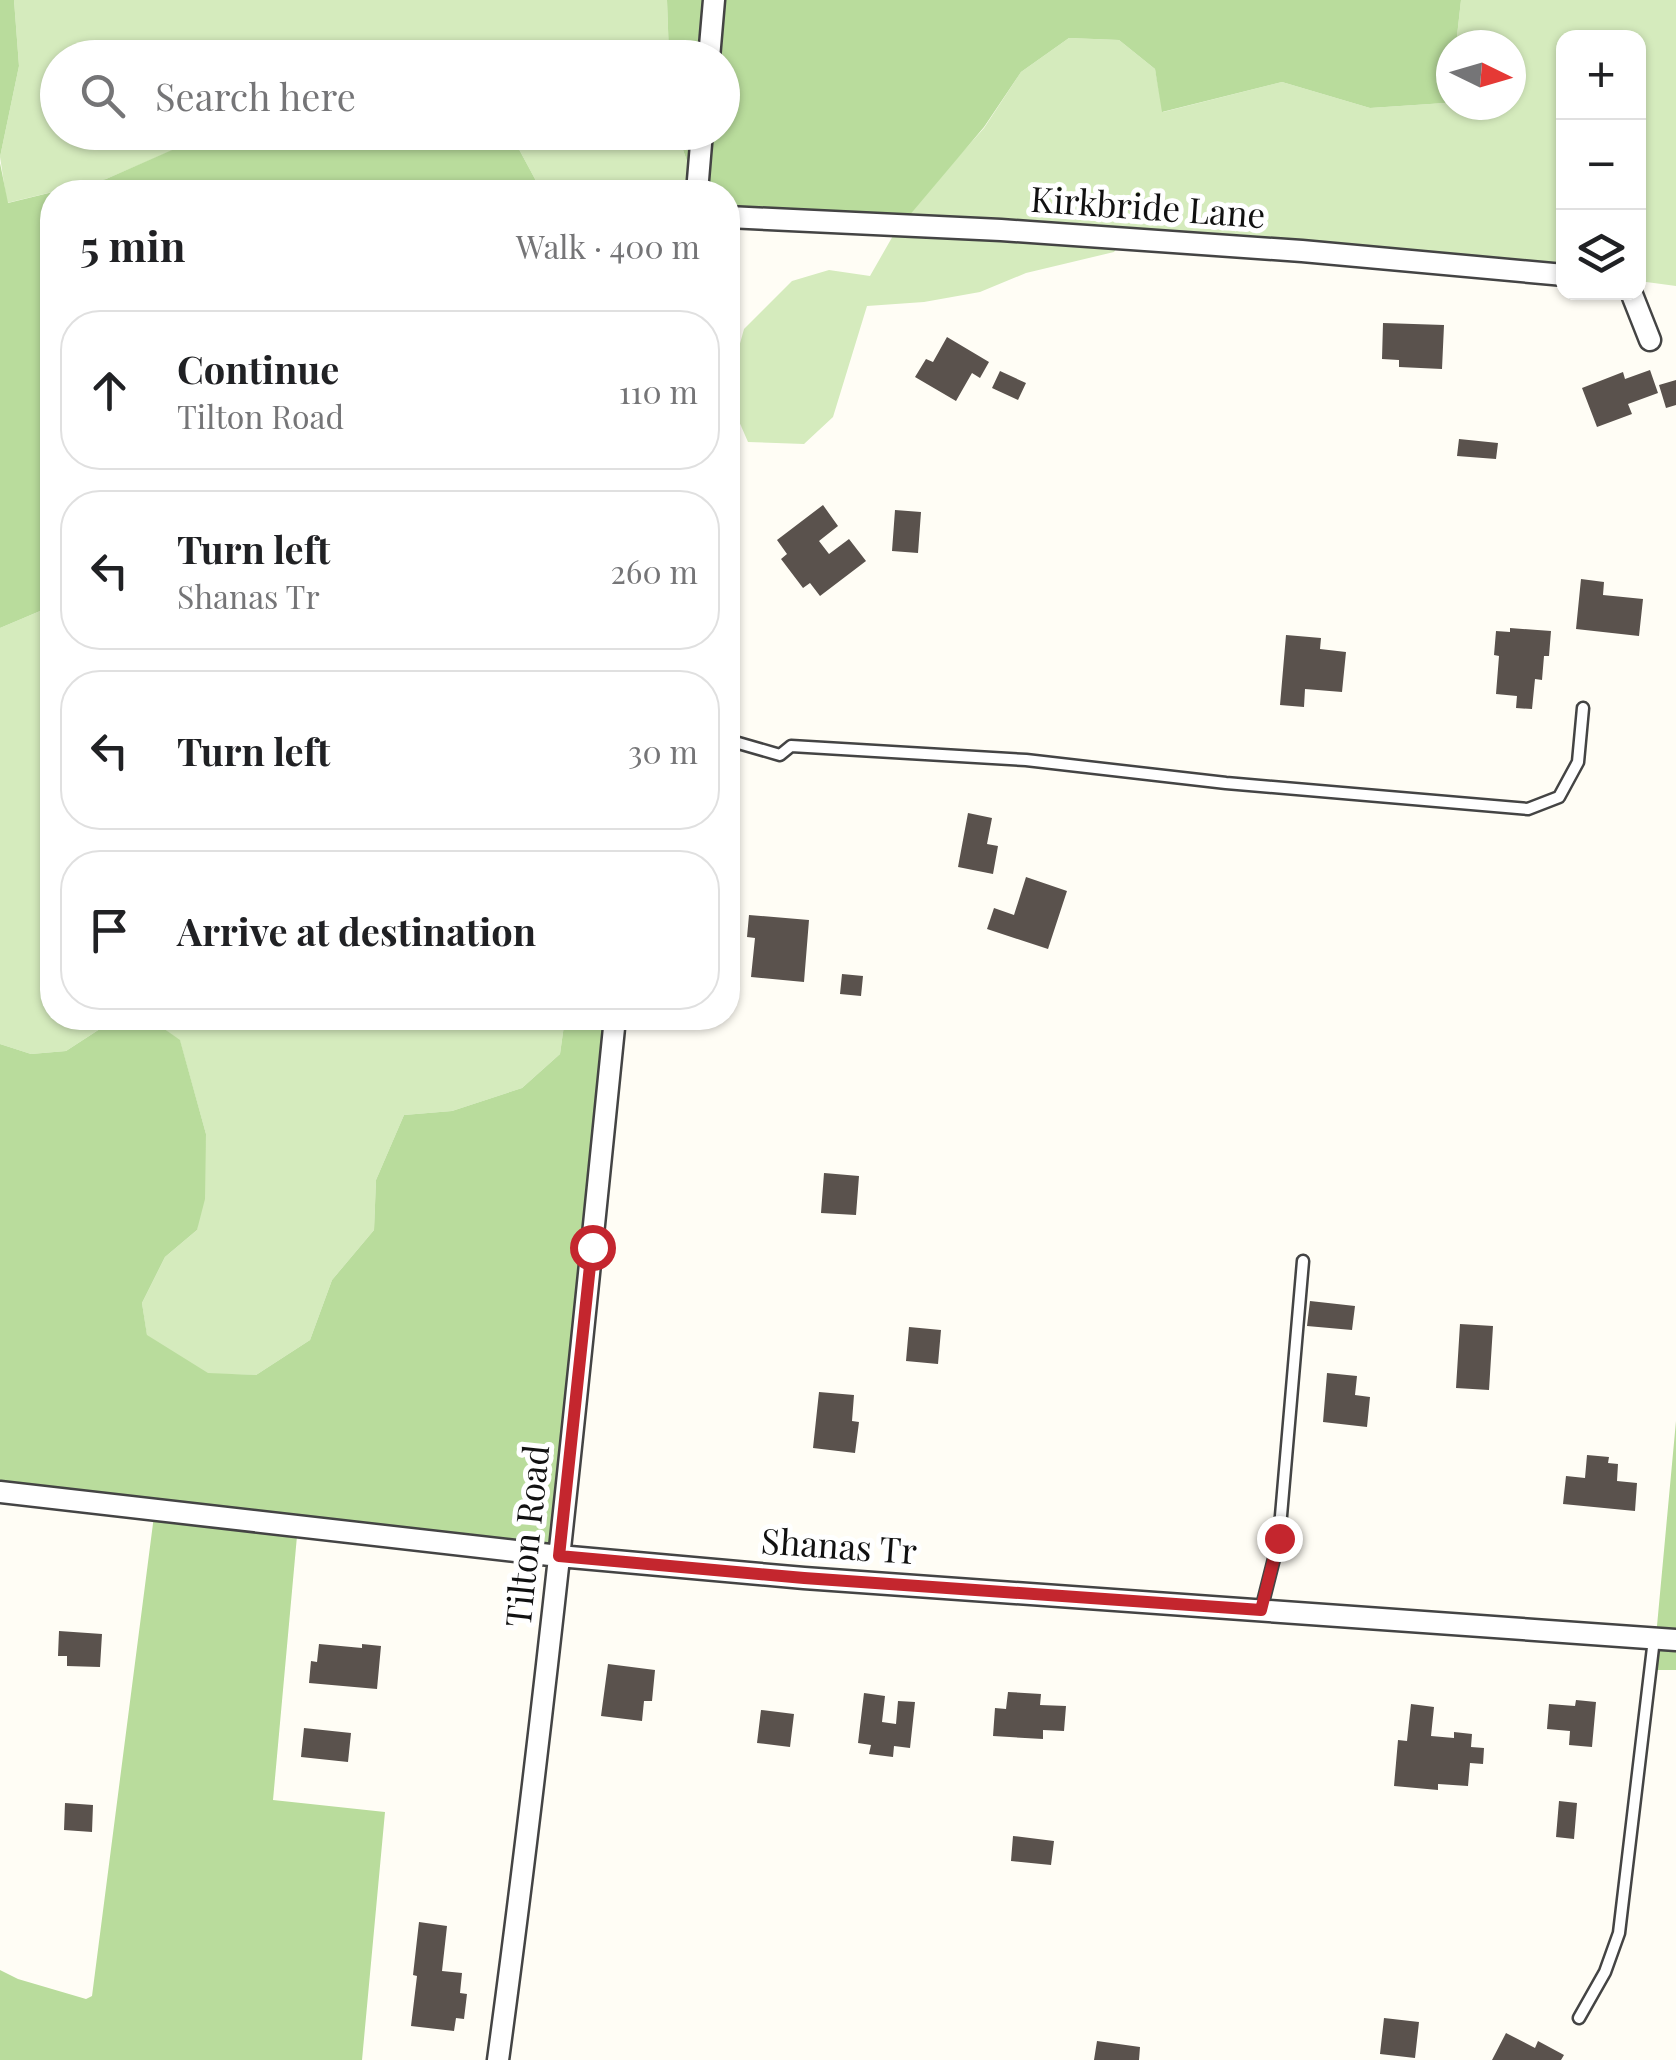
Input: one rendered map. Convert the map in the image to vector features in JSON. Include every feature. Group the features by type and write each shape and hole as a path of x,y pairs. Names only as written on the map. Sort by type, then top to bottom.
{"street":[{"path":"710,40 714,0"},
{"path":"698,180 700,150"},
{"name":"Kirkbride Lane","path":"740,218 1284,250 1556,274"},
{"path":"1635,300 1650,340"},
{"name":"Tilton Road","path":"498,2060 559,1556 614,1030"},
{"name":"Shanas Tr","path":"0,1492 559,1556 804,1578 1676,1640"}],"lane":[{"path":"740,743 780,755 791,746 1026,760 1226,783 1528,809 1559,797 1578,762 1582,708"},
{"path":"1261,1610 1279,1538 1303,1261"},
{"path":"1580,2018 1605,1972 1620,1933 1654,1638"}],"green space":[{"path":"0,0 14,0 19,66 0,157"},
{"path":"14,0 667,0 668,40 40,40 40,150 173,150 102,180 40,180 40,195 7,203 0,157 19,66"},
{"path":"667,0 1461,0 1458,30 1436,30 1436,104 1370,108 1282,82 1162,112 1155,69 1119,40 1069,38 1021,72 984,127 903,223 740,211 740,180 694,180 683,150 740,150 740,40 668,40"},
{"path":"1461,0 1676,0 1676,286 1646,282 1646,30 1556,30 1556,272 1123,239 1114,252 1026,273 980,292 924,302 867,306 833,417 804,444 748,442 740,424 740,344 744,329 792,281 829,270 870,276 894,234 984,128 1021,72 1069,38 1119,40 1155,69 1163,112 1282,82 1370,108 1436,104 1436,120 1526,120 1526,30 1458,30"},
{"path":"172,150 519,150 536,180 102,180"},
{"path":"519,150 683,150 694,180 536,180"},
{"path":"0,163 8,203 40,195 40,611 0,628"},
{"path":"40,611 40,1030 98,1030 66,1051 31,1054 0,1044 0,628"},
{"path":"98,1030 166,1030 180,1040 206,1134 205,1199 197,1230 165,1257 142,1303 147,1335 208,1373 256,1375 310,1340 332,1280 374,1230 376,1180 404,1115 452,1111 522,1088 560,1054 563,1030 619,1030 595,1230 571,1555 298,1525 273,1800 385,1812 362,2060 0,2060 0,1970 86,1999 92,1996 155,1508 0,1491 0,1044 31,1054 66,1051"},
{"path":"166,1030 563,1030 560,1054 522,1088 452,1111 404,1115 376,1180 374,1230 332,1280 310,1340 256,1375 208,1374 147,1336 142,1303 165,1257 197,1230 206,1134 180,1041"},
{"path":"1676,1421 1676,1670 1653,1670 1653,1669"}],"building":[{"path":"1383,323 1444,325 1442,369 1399,367 1399,360 1382,359"},
{"path":"947,337 989,362 980,378 972,373 956,401 915,377 926,359 933,362"},
{"path":"1650,370 1658,393 1628,404 1632,414 1597,427 1582,388 1623,372 1625,379"},
{"path":"1000,371 1026,383 1018,400 992,388"},
{"path":"1676,380 1676,405 1666,408 1659,385"},
{"path":"1459,439 1498,443 1496,459 1457,456"},
{"path":"823,505 838,526 819,541 829,554 849,539 866,561 820,596 810,583 803,588 781,559 787,554 777,540"},
{"path":"895,510 921,512 918,553 892,551"},
{"path":"1581,579 1604,582 1603,595 1643,599 1639,636 1576,629"},
{"path":"1510,628 1551,631 1542,680 1535,679 1532,709 1516,708 1517,696 1496,694 1496,631 1510,632"},
{"path":"1286,635 1321,638 1320,649 1346,652 1342,692 1305,689 1304,707 1280,705"},
{"path":"968,813 992,818 987,844 998,846 993,874 958,867"},
{"path":"1026,877 1067,891 1048,949 987,929 994,908 1014,915"},
{"path":"749,915 809,920 804,982 751,977 755,938 747,937"},
{"path":"842,974 863,976 861,996 840,994"},
{"path":"824,1173 859,1176 856,1215 821,1213"},
{"path":"1310,1301 1355,1306 1352,1330 1307,1326"},
{"path":"1460,1324 1493,1326 1489,1390 1456,1388"},
{"path":"909,1327 941,1330 938,1364 906,1361"},
{"path":"1327,1373 1357,1376 1355,1395 1370,1397 1367,1427 1323,1422"},
{"path":"819,1392 854,1395 852,1421 859,1422 855,1453 813,1448"},
{"path":"1587,1455 1609,1457 1608,1463 1618,1464 1617,1481 1637,1483 1635,1511 1563,1504 1566,1476 1585,1478"},
{"path":"59,1631 102,1634 100,1667 67,1666 67,1656 58,1656"},
{"path":"319,1644 381,1646 377,1689 309,1683 311,1661 317,1662"},
{"path":"608,1664 655,1670 652,1701 644,1701 642,1721 601,1716"},
{"path":"1008,1692 1041,1694 1040,1705 1066,1706 1064,1731 1043,1730 1043,1739 993,1736 995,1708 1006,1709"},
{"path":"864,1693 885,1696 882,1722 896,1724 898,1701 915,1702 910,1748 894,1746 893,1757 869,1754 871,1745 858,1743"},
{"path":"1576,1700 1596,1702 1592,1747 1569,1745 1570,1731 1547,1729 1549,1704 1575,1706"},
{"path":"1411,1704 1434,1707 1431,1736 1454,1738 1454,1732 1472,1734 1471,1747 1484,1748 1483,1764 1470,1763 1468,1786 1438,1784 1438,1790 1394,1786 1398,1740 1407,1741"},
{"path":"761,1710 794,1714 790,1747 757,1743"},
{"path":"304,1728 351,1733 348,1762 301,1757"},
{"path":"1559,1801 1577,1803 1574,1839 1556,1837"},
{"path":"65,1803 93,1805 92,1832 64,1830"},
{"path":"1013,1836 1054,1841 1051,1865 1011,1861"},
{"path":"419,1922 447,1926 442,1971 462,1973 460,1993 467,1994 464,2019 456,2018 454,2031 411,2026"},
{"path":"1384,2018 1419,2022 1415,2058 1380,2054"},
{"path":"1506,2033 1535,2048 1538,2041 1564,2055 1561,2060 1492,2060"},
{"path":"1097,2041 1140,2047 1139,2060 1094,2060"}],"route":[{"path":"592,1247 559,1556 804,1578 1261,1610 1279,1538"}]}
